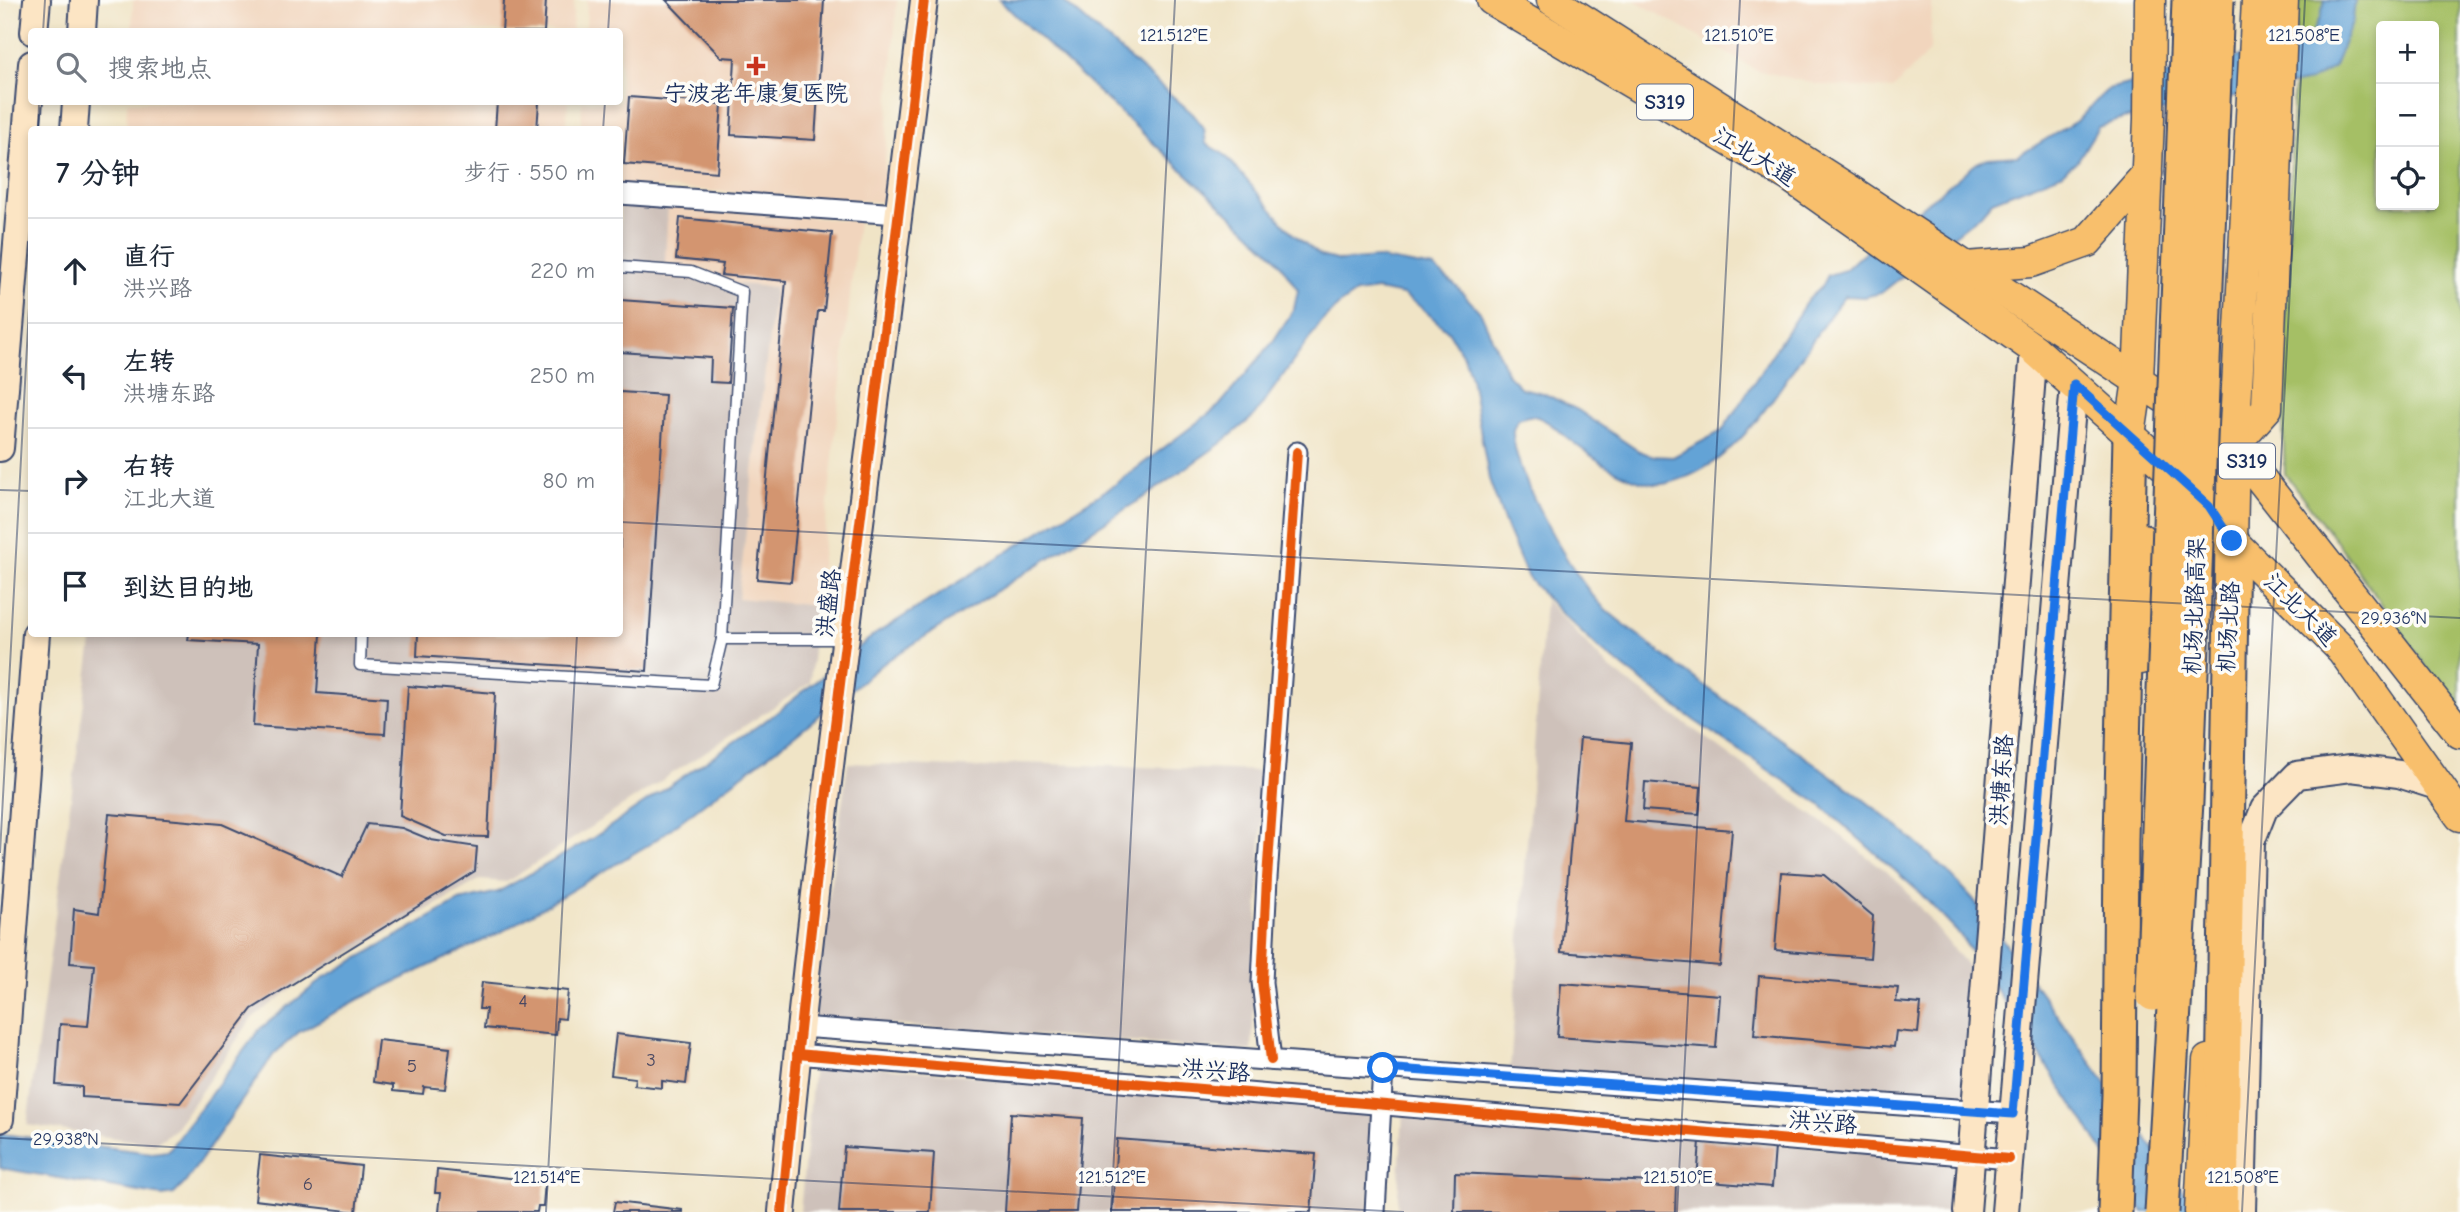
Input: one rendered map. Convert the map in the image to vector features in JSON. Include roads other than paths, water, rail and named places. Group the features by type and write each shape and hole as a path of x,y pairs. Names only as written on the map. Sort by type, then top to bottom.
{"highway":[{"name":"机场北路高架","path":"2144,1212 2189,0"},
{"name":"机场北路高架","path":"2162,1212 2186,802 2217,0"},
{"path":"2117,1212 2121,840 2130,435"},
{"path":"2221,1212 2232,541"}],"main road":[{"path":"34,28 37,0"},
{"path":"82,28 84,0"},
{"name":"江北大道","path":"1492,0 1789,176 1845,201"},
{"name":"江北大道","path":"1552,0 1845,201"},
{"path":"2234,445 2267,408 2264,142 2257,0"},
{"path":"2264,142 2283,0"},
{"name":"洪盛路","path":"782,1212 797,1054 843,650 923,3"},
{"path":"2117,1212 2122,1174 2129,1030 2134,800 2144,584 2130,435 2138,380 2149,119 2150,13"},
{"path":"29,126 30,105"},
{"path":"74,126 76,105"},
{"path":"0,448 28,152"},
{"path":"1845,201 1962,275 2031,262 2087,242 2147,174"},
{"name":"江北大道","path":"1962,275 2138,380 2234,445 2460,733"},
{"name":"江北大道","path":"1962,275 2034,349 2209,506 2232,541 2342,650 2460,816"},
{"name":"洪塘东路","path":"1967,1212 2034,349"},
{"name":"洪塘东路","path":"2005,1212 2074,384"},
{"name":"机场北路","path":"2200,1212 2232,541 2234,445"},
{"path":"0,1119 36,637"},
{"path":"2242,1212 2251,842 2264,809 2297,775 2351,768 2399,774 2440,787"}],"street":[{"path":"623,194 898,214"},
{"path":"1271,1060 1263,969 1297,452"},
{"name":"洪兴路","path":"800,1027 2013,1114"},
{"name":"洪兴路","path":"797,1054 2009,1159"},
{"path":"1375,1212 1383,1068"}],"lane":[{"path":"361,637 360,665 711,685 722,639 742,292 691,272 623,267"},
{"path":"722,639 843,650"}],"water":[{"path":"999,0 1062,0 1193,114 1204,128 1206,144 1225,155 1293,234 1321,256 1340,261 1377,258 1434,268 1456,286 1481,313 1508,375 1521,388 1543,393 1578,410 1637,450 1652,456 1673,457 1722,431 1809,298 1823,285 1828,275 1845,270 1977,163 1988,158 2018,156 2078,120 2108,89 2309,39 2320,18 2325,0 2355,0 2353,20 2333,68 2310,81 2123,119 2098,127 2078,160 2061,174 1992,201 1980,215 1881,293 1864,297 1845,296 1756,421 1714,462 1689,476 1658,484 1637,480 1596,459 1538,417 1518,419 1513,430 1516,452 1534,500 1562,551 1603,607 1697,680 1861,798 1938,863 1973,899 2199,1212 2144,1212 1960,935 1918,891 1821,805 1695,721 1599,649 1528,578 1489,479 1471,378 1464,357 1448,331 1417,304 1403,295 1377,290 1356,293 1322,321 1254,416 1220,444 1149,494 885,662 795,735 653,842 501,932 359,999 299,1032 274,1054 185,1183 174,1194 162,1196 0,1168 0,1134 152,1153 168,1151 260,1029 325,977 459,901 498,892 593,838 775,714 874,635 1116,484 1219,406 1272,343 1294,309 1298,290 1274,255"}],"place":[{"name":"宁波老年康复医院","path":"756,66"}]}
